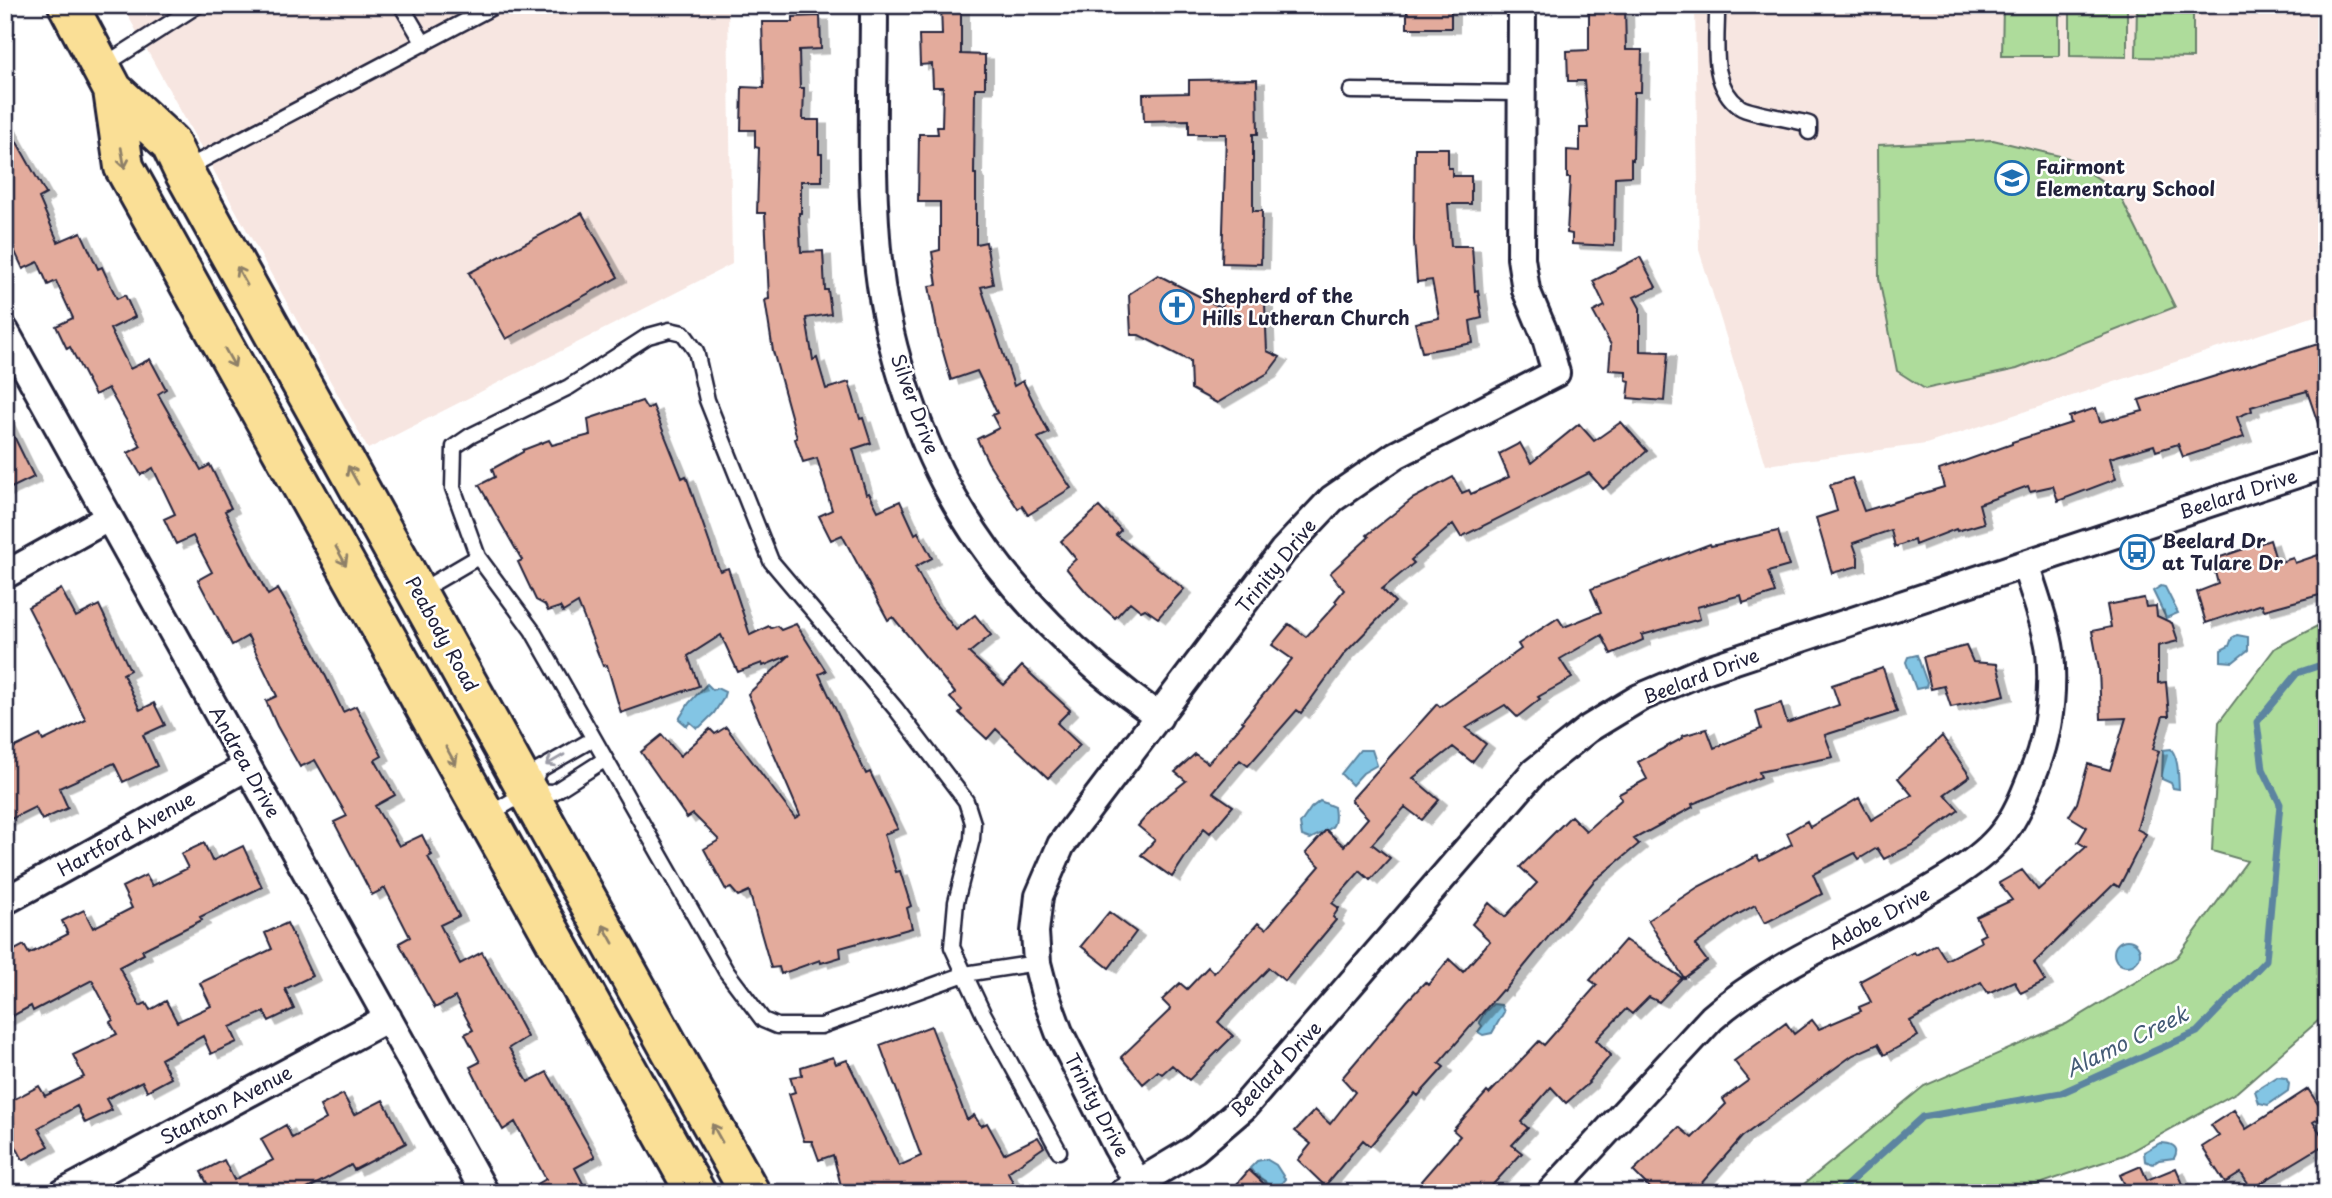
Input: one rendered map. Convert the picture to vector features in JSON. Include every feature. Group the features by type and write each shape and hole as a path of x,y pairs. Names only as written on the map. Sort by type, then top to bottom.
{"main road":[{"name":"Peabody Road","path":"68,5 107,79 170,143 750,1193"},
{"name":"Peabody Road","path":"107,79 124,167 696,1193"}],"street":[{"name":"Silver Drive","path":"874,5 874,191 879,270 888,324 902,378 927,444 961,513 1002,569 1049,625 1159,717"},
{"name":"Trinity Drive","path":"1135,1190 1117,1147 1059,1032 1045,994 1037,963 1035,932 1039,896 1062,845 1283,551 1332,499 1396,455 1556,373 1545,335 1526,290 1521,258 1522,5"},
{"name":"Andrea Drive","path":"5,331 485,1193"},
{"name":"Beelard Drive","path":"1135,1190 1195,1149 1244,1107 1534,772 1588,729 1639,698 1705,670 2327,464"},
{"path":"5,575 108,518"},
{"name":"Adobe Drive","path":"1550,1193 1712,1018 1735,998 1763,979 1938,886 2002,834 2020,806 2043,750 2052,696 2050,649 2025,564"},
{"name":"Hartford Avenue","path":"5,901 247,767"},
{"name":"Stanton Avenue","path":"63,1193 388,1017"}],"lane":[{"path":"107,79 198,5"},
{"path":"401,5 424,44"},
{"path":"183,170 496,5"},
{"path":"1717,5 1716,51 1721,83 1741,108 1809,124 1809,132"},
{"path":"1350,91 1522,93"},
{"path":"1037,963 965,974 821,1027 777,1027 763,1020 726,971 531,630 478,557 453,488 454,447 470,436 569,387 648,337 670,330 683,333 696,351 707,400 771,561 896,709 966,801 973,823 972,839 956,902 952,947 965,974 983,1013 1059,1151"},
{"path":"418,592 478,557"},
{"path":"529,792 539,770 593,739"},
{"path":"485,817 529,792 554,792 604,760"}],"shaded area":[{"path":"122,5 728,5 732,264 368,449"},
{"name":"Fairmont Elementary School","path":"1695,5 2327,5 2327,312 1926,444 1766,465 1699,250"}],"green space":[{"path":"2003,5 2059,5 2059,56 2002,56"},
{"path":"2070,5 2127,5 2127,57 2070,56"},
{"path":"2137,5 2193,5 2193,58 2136,57"},
{"path":"1993,140 2068,158 2118,192 2175,307 2017,369 1925,389 1897,371 1879,278 1878,145"},
{"path":"2327,621 2327,1013 2237,1092 2124,1155 2013,1193 1793,1193 1924,1086 2066,1024 2177,957 2247,861 2212,851 2219,722 2275,648"}],"water":[{"path":"2161,586 2165,587 2178,613 2166,618 2153,591"},
{"path":"2237,635 2248,637 2248,650 2233,662 2221,661 2221,650 2229,646 2232,638"},
{"path":"1917,655 1927,683 1926,687 1916,689 1906,662 1908,657"},
{"path":"707,684 713,690 717,688 725,692 723,699 700,727 697,728 690,722 687,726 679,719 689,703"},
{"path":"2171,749 2177,763 2179,789 2173,788 2171,783 2162,779 2163,750"},
{"path":"1360,750 1372,750 1377,765 1363,773 1352,785 1341,774"},
{"path":"1320,801 1334,807 1333,825 1310,839 1302,836 1300,824 1311,808"},
{"path":"2127,940 2137,943 2140,953 2137,963 2127,966 2117,963 2114,953 2117,943"},
{"path":"1493,1004 1501,1005 1504,1012 1492,1033 1483,1035 1478,1032 1482,1026 1479,1022"},
{"path":"2277,1077 2286,1078 2288,1091 2268,1105 2259,1103 2255,1091"},
{"path":"2160,1143 2175,1148 2174,1158 2159,1160 2153,1164 2145,1161 2144,1152"},
{"path":"1266,1159 1276,1165 1285,1179 1276,1190 1266,1185 1250,1168 1257,1161"}],"building":[{"path":"941,5 961,5 961,54 985,55 985,88 975,88 976,244 986,242 993,284 981,287 1014,386 1023,381 1049,433 1038,438 1071,488 1028,515 1022,506 1018,509 988,462 977,439 999,428 992,415 997,413 977,371 951,380 938,334 929,286 937,285 932,252 940,250 940,202 918,202 919,134 938,134 937,127 942,127 943,87 933,87 932,64 920,65 919,35 942,35"},
{"path":"1407,5 1451,5 1451,28 1407,28"},
{"path":"1589,5 1625,5 1626,50 1642,50 1641,92 1634,92 1631,176 1615,177 1614,246 1572,244 1572,234 1567,233 1570,178 1567,178 1567,150 1580,151 1580,128 1588,128 1584,81 1568,81 1567,51 1589,50"},
{"path":"820,16 821,49 799,50 800,88 804,88 803,120 819,120 819,154 822,154 822,181 801,181 801,252 823,251 825,290 828,290 831,314 806,318 813,360 817,358 826,389 849,382 860,419 863,418 871,443 853,449 866,494 869,493 878,511 900,501 915,534 918,532 932,558 915,567 933,601 956,630 975,615 991,635 969,653 1004,685 1022,666 1070,710 1057,723 1080,745 1048,778 996,729 987,739 959,713 962,710 950,698 955,693 893,617 888,620 842,535 831,540 819,516 832,510 817,458 803,462 795,439 797,438 773,351 765,300 769,299 765,213 757,213 759,148 755,147 755,130 741,130 742,87 764,88 762,22 793,22 793,17"},
{"path":"1257,79 1258,134 1253,134 1253,211 1262,211 1261,264 1222,263 1226,134 1189,134 1189,120 1144,121 1143,94 1189,93 1189,80"},
{"path":"5,121 46,194 39,198 58,242 81,232 98,269 102,267 117,299 125,295 135,317 110,329 130,369 150,359 166,389 158,394 201,470 210,465 231,508 225,511 268,595 278,589 311,646 343,712 356,706 382,756 375,760 395,795 375,806 399,846 422,835 432,855 428,857 459,916 440,925 460,964 482,952 527,1037 509,1048 528,1082 547,1072 595,1157 575,1168 588,1193 522,1193 546,1179 515,1122 503,1130 470,1067 480,1062 465,1034 473,1030 455,997 435,1008 399,943 410,937 385,888 372,895 334,822 347,816 315,760 300,767 277,726 266,701 277,696 248,636 232,645 198,580 212,572 193,536 176,544 164,519 175,514 153,468 141,475 128,453 141,446 108,388 95,395 70,347 67,349 56,326 73,318 56,281 48,285 38,262 23,269 5,230"},
{"path":"1415,148 1448,148 1448,168 1452,168 1452,176 1471,176 1471,204 1448,204 1451,246 1472,246 1475,291 1478,290 1482,318 1470,321 1473,343 1422,352 1415,323 1439,318 1432,280 1417,282 1414,240"},
{"path":"582,213 618,277 506,339 469,273"},
{"path":"1640,257 1656,287 1634,297 1640,308 1640,351 1668,352 1664,401 1628,398 1630,381 1626,380 1626,371 1609,370 1611,345 1593,312 1605,306 1593,281"},
{"path":"1158,275 1222,308 1222,305 1241,292 1265,304 1267,351 1280,357 1268,373 1217,403 1191,389 1190,361 1139,335 1131,335 1129,294"},
{"path":"2318,344 2327,370 2327,438 2323,438 2307,391 2251,407 2252,411 2237,417 2244,437 2183,457 2178,444 2156,451 2154,445 2110,458 2116,479 2058,501 2053,486 2030,491 2028,486 1979,504 1984,523 1957,531 1956,529 1915,545 1914,540 1895,547 1891,530 1853,543 1858,566 1832,573 1816,518 1837,511 1830,485 1852,478 1864,511 1944,487 1939,470 2071,423 2069,417 2096,408 2100,422 2143,411 2139,400"},
{"path":"642,401 647,409 653,406 682,478 686,476 720,571 728,568 750,635 769,626 777,626 781,630 796,624 826,671 819,674 866,774 870,772 898,829 884,834 896,872 900,871 911,906 907,908 912,928 840,948 841,957 821,963 820,960 781,974 779,967 771,968 749,891 738,896 731,888 726,890 704,849 719,840 693,814 687,818 641,752 662,735 680,756 710,729 715,734 726,727 795,818 800,815 748,694 790,655 738,672 721,635 688,656 699,686 621,713 607,665 603,666 578,603 563,612 560,607 548,611 545,605 536,600 518,562 522,560 479,485 495,477 492,469 523,450 549,440 552,445 590,435 588,419"},
{"path":"5,418 34,477 5,491"},
{"path":"1621,422 1647,451 1603,489 1589,473 1461,537 1453,524 1411,560 1414,563 1382,589 1395,602 1345,653 1301,713 1297,710 1248,766 1240,760 1213,792 1233,806 1210,833 1204,828 1172,877 1141,855 1155,840 1138,826 1156,805 1186,781 1175,772 1195,754 1208,763 1244,722 1242,721 1292,659 1272,645 1289,624 1306,637 1337,603 1335,601 1344,590 1330,573 1369,537 1367,535 1412,499 1453,477 1462,493 1469,490 1471,494 1509,477 1499,454 1520,443 1531,463 1579,424 1594,441"},
{"path":"1099,507 1121,530 1116,535 1184,589 1158,618 1145,609 1141,611 1130,602 1115,618 1087,593 1066,568 1076,559 1061,541"},
{"path":"1778,531 1789,566 1768,572 1775,593 1743,603 1741,595 1697,607 1700,619 1642,635 1643,640 1611,654 1602,635 1560,659 1572,678 1538,697 1540,699 1517,717 1505,705 1466,728 1486,744 1472,762 1453,747 1413,778 1439,800 1422,820 1405,807 1372,844 1390,858 1370,880 1360,871 1332,903 1339,908 1333,917 1336,920 1285,981 1269,968 1218,1022 1233,1036 1189,1080 1172,1065 1162,1074 1158,1071 1143,1084 1121,1057 1169,1011 1170,1008 1162,1000 1180,983 1187,989 1208,967 1214,973 1258,923 1266,929 1320,866 1306,853 1326,830 1344,846 1368,818 1351,800 1437,704 1440,707 1521,649 1518,644 1558,618 1564,627 1601,612 1591,589 1710,544 1711,546"},
{"path":"2270,540 2277,563 2293,558 2295,563 2327,552 2327,593 2264,610 2262,604 2206,623 2197,592 2218,584 2212,560"},
{"path":"61,589 76,617 99,605 130,670 123,674 140,710 154,703 165,725 143,735 157,766 123,782 114,763 59,788 68,808 42,820 35,807 5,822 5,752 40,735 43,741 86,720 28,607"},
{"path":"2144,598 2146,607 2156,606 2157,616 2172,623 2178,641 2158,646 2158,683 2166,682 2169,716 2163,716 2153,749 2159,751 2137,829 2146,834 2119,887 2114,884 2034,963 2045,981 2021,993 2014,981 1988,993 1981,982 1910,1021 1918,1036 1884,1055 1878,1044 1853,1055 1820,1079 1742,1137 1693,1193 1655,1193 1633,1171 1679,1127 1692,1138 1726,1104 1723,1099 1749,1080 1734,1061 1786,1023 1794,1034 1812,1020 1819,1029 1861,1011 1859,1007 1871,1002 1860,981 1914,952 1916,955 1936,944 1946,960 1981,942 1979,937 1985,934 1976,917 2012,900 1999,883 2022,870 2038,890 2086,847 2078,842 2087,827 2069,816 2077,803 2088,764 2110,770 2126,718 2101,719 2099,669 2092,631 2111,627 2107,605"},
{"path":"1966,646 1973,662 1997,664 2005,695 1951,707 1944,686 1931,689 1923,657"},
{"path":"1883,668 1897,712 1825,735 1833,757 1759,772 1761,777 1692,804 1693,807 1634,839 1639,844 1594,881 1504,991 1502,990 1439,1063 1444,1067 1418,1096 1415,1093 1370,1146 1363,1140 1325,1186 1298,1160 1311,1144 1295,1131 1315,1110 1330,1124 1355,1092 1342,1078 1407,1001 1425,982 1428,985 1449,959 1463,972 1490,941 1472,924 1489,903 1505,917 1537,883 1520,867 1571,816 1586,831 1622,799 1619,794 1647,779 1638,762 1683,738 1682,736 1707,729 1714,748 1761,729 1756,711 1781,703 1787,723 1839,705 1832,685"},
{"path":"1942,736 1970,776 1945,794 1959,810 1912,845 1884,859 1877,848 1859,859 1855,853 1813,874 1822,894 1765,923 1755,905 1735,916 1695,945 1707,961 1684,978 1648,920 1698,887 1757,856 1760,861 1792,844 1787,833 1807,821 1810,827 1859,798 1871,820 1912,795 1898,778"},
{"path":"204,843 212,861 243,846 262,887 200,917 202,920 142,950 144,954 119,967 140,1006 146,1003 150,1010 166,1001 177,1022 211,1006 200,983 272,949 265,933 287,923 312,976 285,989 294,1009 269,1021 264,1012 230,1027 237,1042 211,1054 203,1036 161,1059 171,1078 147,1091 142,1081 106,1099 112,1110 85,1123 77,1106 38,1128 49,1146 23,1160 13,1141 5,1145 5,1104 39,1086 45,1096 84,1077 73,1055 117,1034 110,1022 113,1020 92,980 33,1011 31,1006 5,1020 5,955 24,945 29,954 68,934 62,921 84,910 93,928 132,908 122,887 146,875 152,886 188,868 181,854"},
{"path":"1109,912 1136,932 1109,968 1081,946"},
{"path":"1625,940 1682,978 1659,1002 1649,997 1632,1014 1626,1009 1596,1040 1611,1055 1589,1083 1566,1103 1551,1087 1521,1122 1528,1128 1512,1145 1522,1153 1485,1193 1434,1193 1421,1181 1460,1136 1453,1130 1539,1041 1544,1045 1597,985 1590,980"},
{"path":"931,1026 967,1120 974,1115 981,1126 987,1123 1004,1154 1038,1137 1044,1147 1008,1172 1014,1184 998,1193 843,1193 833,1155 819,1160 812,1141 804,1141 789,1094 795,1092 790,1077 802,1075 801,1067 833,1057 836,1064 847,1060 899,1166 921,1156 880,1045"},
{"path":"2308,1089 2325,1115 2313,1122 2327,1143 2251,1189 2241,1173 2225,1183 2202,1147 2219,1136 2211,1125 2234,1110 2246,1129"},
{"path":"343,1094 354,1115 383,1100 406,1143 354,1170 351,1165 300,1193 208,1193 211,1191 201,1172 224,1160 234,1180 273,1160 261,1139 286,1125 292,1138 326,1119 320,1106"},
{"path":"2141,1166 2147,1180 2176,1168 2187,1193 2118,1193 2127,1189 2120,1175"},
{"path":"1249,1170 1274,1193 1229,1193"}],"waterway":[{"name":"Alamo Creek","path":"1838,1193 1922,1117 2061,1093 2197,1032 2266,960 2280,804 2263,769 2257,722 2297,673 2327,663"}],"place":[{"name":"Fairmont Elementary School","path":"2012,178"},
{"name":"Shepherd of the Hills Lutheran Church","path":"1177,307"},
{"name":"Beelard Dr at Tulare Dr","path":"2137,552"}]}
